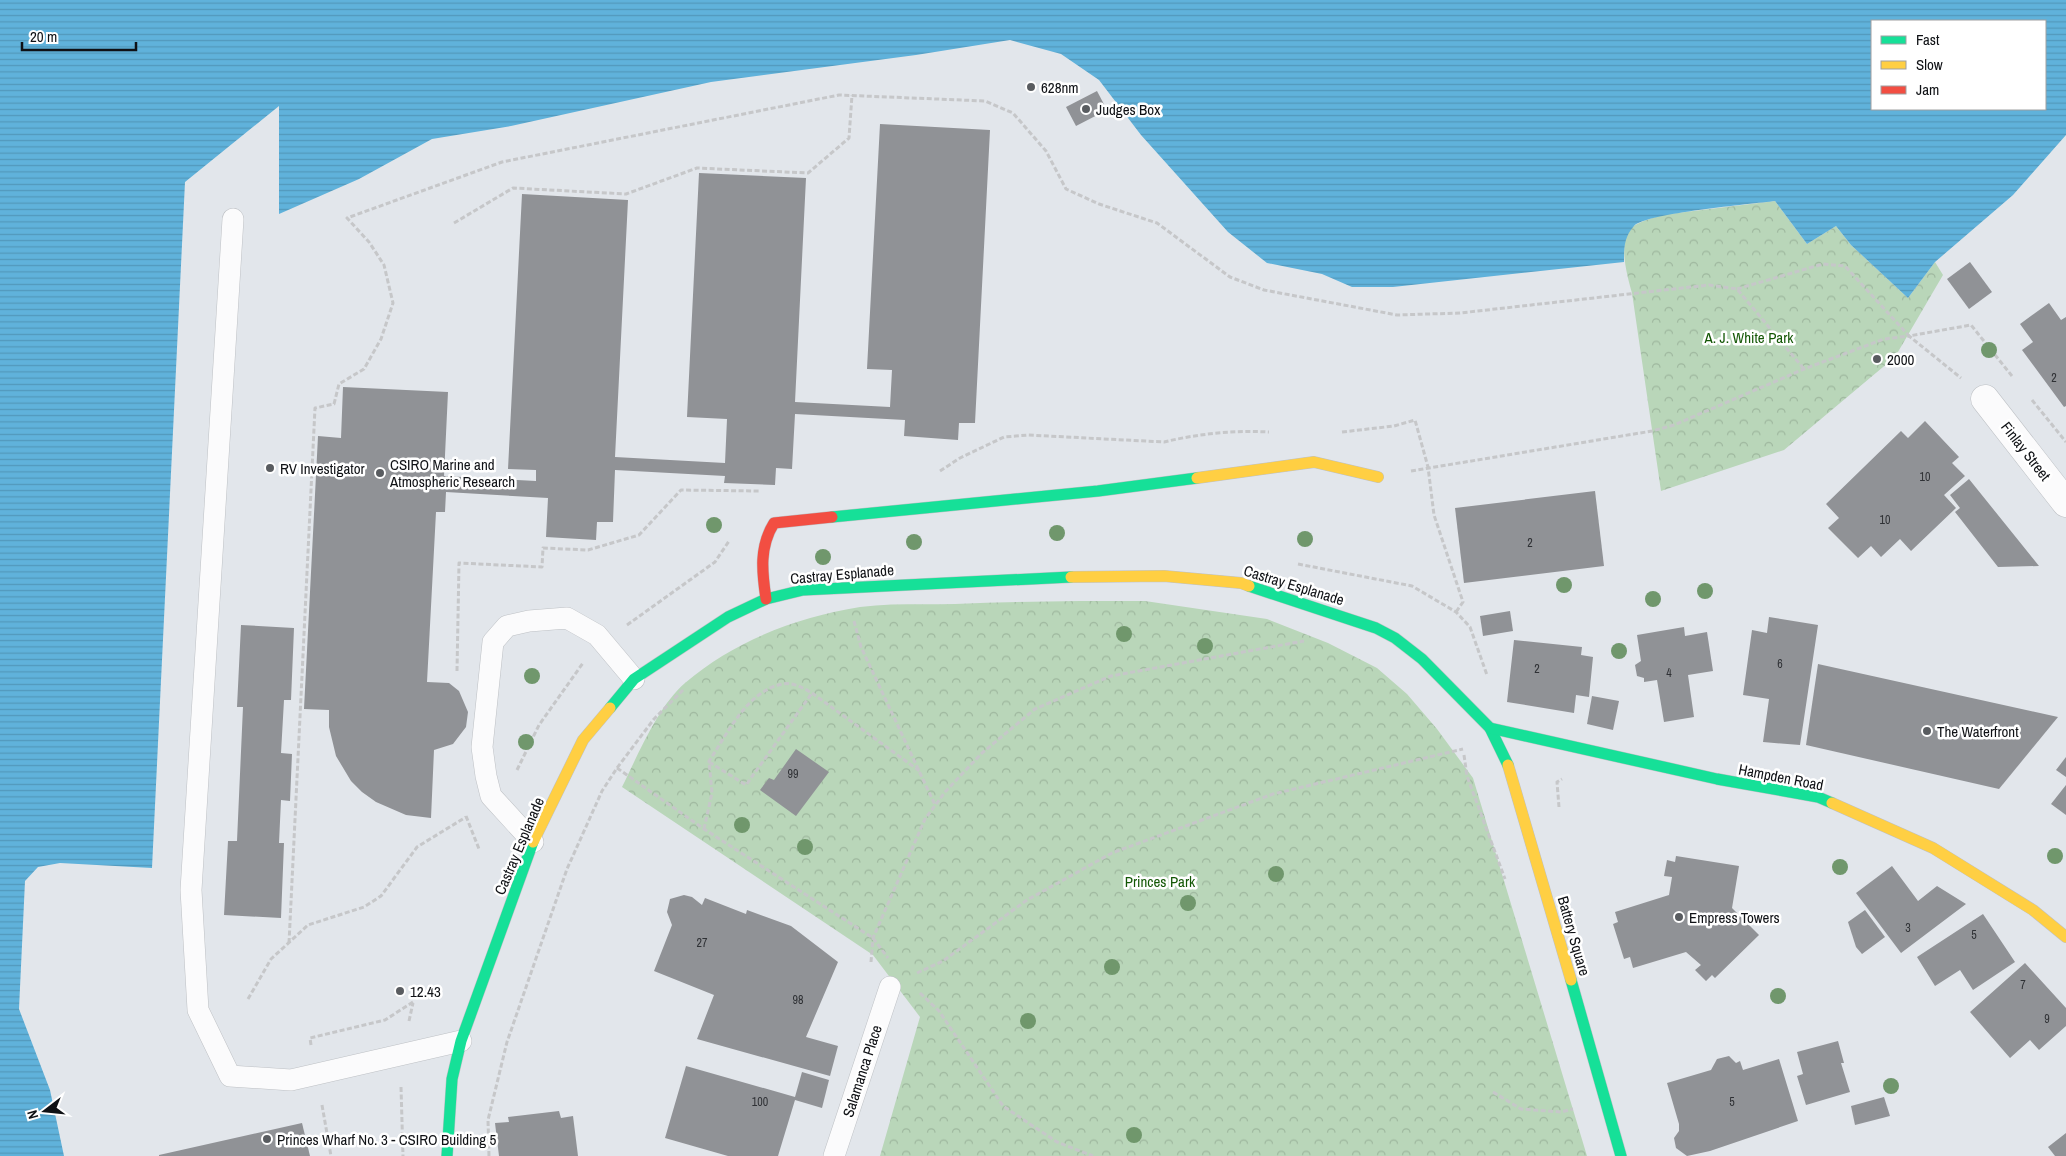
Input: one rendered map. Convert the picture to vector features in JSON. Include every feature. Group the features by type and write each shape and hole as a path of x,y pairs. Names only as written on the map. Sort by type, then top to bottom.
{"street":[{"name":"Finlay Street","path":"1985,398 2066,503"},
{"path":"766,599 761,566 765,534 774,523 1098,491 1314,462 1378,477"},
{"name":"Castray Esplanade","path":"447,1156 452,1080 461,1041 534,842 583,740 634,679 728,616 766,599 803,590 1025,578 1164,576 1241,583 1376,628 1395,638 1422,659 1490,728"},
{"name":"Hampden Road","path":"1490,728 1718,779 1818,796 1933,848 2033,910 2066,936"},
{"name":"Battery Square","path":"1490,728 1512,772 1621,1156"}],"lane":[{"path":"233,218 191,890 198,1010 230,1076 291,1080 461,1041"},
{"path":"534,842 491,796 486,776 482,746 493,642 507,626 529,621 567,618 597,635 634,679"},
{"name":"Salamanca Place","path":"834,1156 897,982"}],"path":[{"path":"289,943 315,408 334,404 339,384 364,368 381,339 393,303 384,265 369,242 347,218 502,162 838,95 985,101 1013,113 1046,151 1066,189 1099,204 1157,223 1230,277 1264,290 1397,315 1460,313 1709,285 1737,289 1823,264 1845,266 1909,336 1985,398"},
{"path":"454,223 513,188 626,194 697,168 808,173 850,138 852,95"},
{"path":"1737,289 1804,369"},
{"path":"1378,477 1659,429 1674,425 1804,369 1884,339 1909,336"},
{"path":"1339,432 1394,426 1415,420 1428,467 1434,514 1463,602 1456,612"},
{"path":"933,475 960,458 1004,437 1036,435 1164,442 1182,438 1251,431 1278,432"},
{"path":"588,550 639,535 681,490 760,491 774,523"},
{"path":"1293,563 1412,586 1456,612 1470,627 1490,683"},
{"path":"854,619 861,648 935,805"},
{"path":"873,938 925,819 935,805 982,753 1035,709 1111,676 1309,640"},
{"path":"704,829 712,793 709,761 750,701 783,683 798,685 812,693 921,772"},
{"path":"489,1156 488,1120 507,1042 568,869 602,791 617,768 654,719 689,685"},
{"path":"709,761 746,785 812,693"},
{"path":"897,982 943,961 1027,900 1112,853 1273,794 1463,749 1490,728"},
{"path":"1463,749 1467,776 1508,888"},
{"path":"617,768 704,829 873,938 897,982 939,1011 1003,1106 1057,1142 1092,1156"},
{"path":"1560,810 1557,782 1568,776"},
{"path":"248,1000 271,960 308,925 364,907 381,896 417,847 466,817"},
{"path":"1493,1092 1521,1109 1562,1112 1604,1099"},
{"path":"401,1099 403,1156"},
{"path":"1568,1101 1574,1118"}],"green space":[{"name":"A. J. White Park","path":"1775,201 1807,244 1836,226 1851,245 1908,298 1935,262 1943,275 1895,357 1784,450 1661,491 1632,293 1624,256 1626,237 1630,229 1637,224 1670,212 1669,214"},
{"name":"Princes Park","path":"1145,601 1267,619 1328,643 1377,668 1407,694 1437,729 1473,778 1587,1156 880,1156 920,1017 873,955 622,787 657,718 666,704 685,683 704,668 745,643 790,624 836,611 872,606"}],"water":[{"path":"0,0 2066,0 2066,135 2013,195 1935,262 1908,298 1851,245 1836,226 1807,244 1775,201 1678,213 1643,221 1634,226 1628,234 1624,262 1393,287 1352,287 1322,274 1267,263 1228,232 1141,135 1099,80 1061,54 1010,40 916,55 711,82 511,126 432,139 359,179 279,214 279,106 185,182 152,868 60,863 38,867 25,881 19,1009 50,1090 64,1156 0,1156"}],"building":[{"name":"Judges Box","path":"1097,91 1107,110 1076,126 1066,107"},
{"name":"CSIRO Marine and Atmospheric Research","path":"880,124 990,130 975,423 959,423 958,440 904,436 905,420 795,414 792,469 776,468 775,485 724,483 725,476 615,470 613,522 597,522 596,540 546,537 548,498 446,492 445,512 436,512 427,682 449,683 459,691 468,712 466,727 453,744 434,750 431,818 406,815 376,802 362,792 351,781 336,756 329,727 329,710 304,709 318,436 341,438 343,387 448,392 444,476 536,481 536,470 508,469 522,194 628,200 615,457 725,463 727,419 687,417 699,173 806,178 795,402 890,407 892,370 867,369"},
{"path":"1970,262 1992,292 1969,309 1947,279"},
{"path":"2049,303 2061,320 2066,317 2066,406 2064,407 2022,350 2033,342 2020,324"},
{"path":"1925,421 1959,457 1952,463 1965,476 1944,495 1956,508 1911,551 1900,539 1881,557 1871,546 1858,558 1828,528 1839,518 1826,504 1901,431 1908,438"},
{"path":"1969,479 2039,566 1998,567 1955,512 1960,508 1950,495"},
{"path":"1595,491 1604,566 1464,583 1455,508"},
{"path":"1510,611 1513,631 1483,636 1480,616"},
{"path":"1769,617 1818,625 1800,745 1763,742 1769,699 1743,695 1752,630 1767,633"},
{"path":"241,625 294,628 291,700 284,700 281,753 292,754 290,801 281,800 279,843 284,843 281,918 224,915 228,841 237,841 243,707 237,707"},
{"path":"1684,627 1685,636 1707,632 1713,671 1688,675 1694,717 1664,722 1657,680 1644,682 1644,678 1637,676 1635,665 1641,661 1637,635"},
{"path":"1514,640 1582,647 1581,655 1593,657 1589,697 1576,695 1574,713 1507,702"},
{"name":"The Waterfront","path":"1818,664 2058,717 1999,789 1806,745"},
{"path":"1592,696 1619,701 1613,730 1587,724"},
{"path":"796,749 829,772 796,816 760,790 769,778 774,780"},
{"path":"2066,757 2066,777 2056,770"},
{"path":"2066,785 2066,815 2051,804"},
{"name":"Empress Towers","path":"1676,856 1739,866 1732,908 1759,935 1715,978 1712,975 1706,981 1695,970 1701,965 1686,952 1633,968 1630,957 1624,959 1613,924 1618,922 1615,912 1669,895 1672,877 1664,876 1667,860 1675,862"},
{"path":"1892,866 1918,901 1937,886 1966,904 1901,953 1856,893"},
{"path":"684,895 692,897 702,905 705,898 746,914 747,910 791,926 838,962 806,1037 838,1046 830,1076 697,1039 714,995 654,971 672,925 667,912 670,899"},
{"path":"1865,910 1885,937 1862,954 1856,947 1848,922"},
{"path":"1983,914 2015,962 1973,990 1960,970 1935,986 1917,957"},
{"path":"2025,963 2066,1008 2066,1026 2039,1050 2030,1040 2010,1058 1970,1012"},
{"path":"1838,1041 1844,1063 1841,1063 1850,1092 1806,1105 1797,1076 1803,1074 1797,1052"},
{"path":"1729,1056 1736,1063 1740,1061 1743,1070 1779,1059 1798,1121 1710,1151 1687,1156 1676,1148 1674,1138 1679,1131 1679,1124 1667,1083 1711,1070 1717,1059"},
{"path":"686,1066 795,1097 802,1072 829,1080 822,1108 795,1100 778,1156 728,1156 665,1138"},
{"path":"1884,1097 1890,1116 1855,1125 1851,1106"},
{"path":"559,1111 561,1118 573,1116 578,1156 499,1156 495,1123 509,1122 508,1117"},
{"name":"Princes Wharf No. 3 - CSIRO Building 5","path":"302,1123 310,1156 159,1156 159,1155"},
{"path":"2066,1133 2066,1156 2055,1156 2048,1147"}],"traffic: fast":[{"path":"832,517 1098,491 1197,478"},
{"path":"610,708 634,679 728,617 766,599 803,590 1071,577"},
{"path":"1249,586 1376,628 1395,638 1422,659 1490,728 1508,765"},
{"path":"1490,728 1717,779 1818,797 1832,803"},
{"path":"447,1156 452,1079 461,1041 533,842"},
{"path":"1571,980 1621,1156"}],"traffic: slow":[{"path":"1197,478 1314,462 1378,477"},
{"path":"1071,577 1164,576 1241,583 1249,586"},
{"path":"533,842 583,740 610,708"},
{"path":"1508,765 1571,980"},
{"path":"1832,803 1933,848 2033,910 2066,937"}],"traffic: jam":[{"path":"766,599 763,579 764,550 769,532 774,523 832,517"}],"place":[{"name":"628nm","path":"1031,87"},
{"name":"Judges Box","path":"1086,109"},
{"name":"2000","path":"1877,359"},
{"name":"RV Investigator","path":"270,468"},
{"name":"CSIRO Marine and Atmospheric Research","path":"380,473"},
{"name":"The Waterfront","path":"1927,731"},
{"name":"Empress Towers","path":"1679,917"},
{"name":"12.43","path":"400,991"},
{"name":"Princes Wharf No. 3 - CSIRO Building 5","path":"267,1139"}]}
